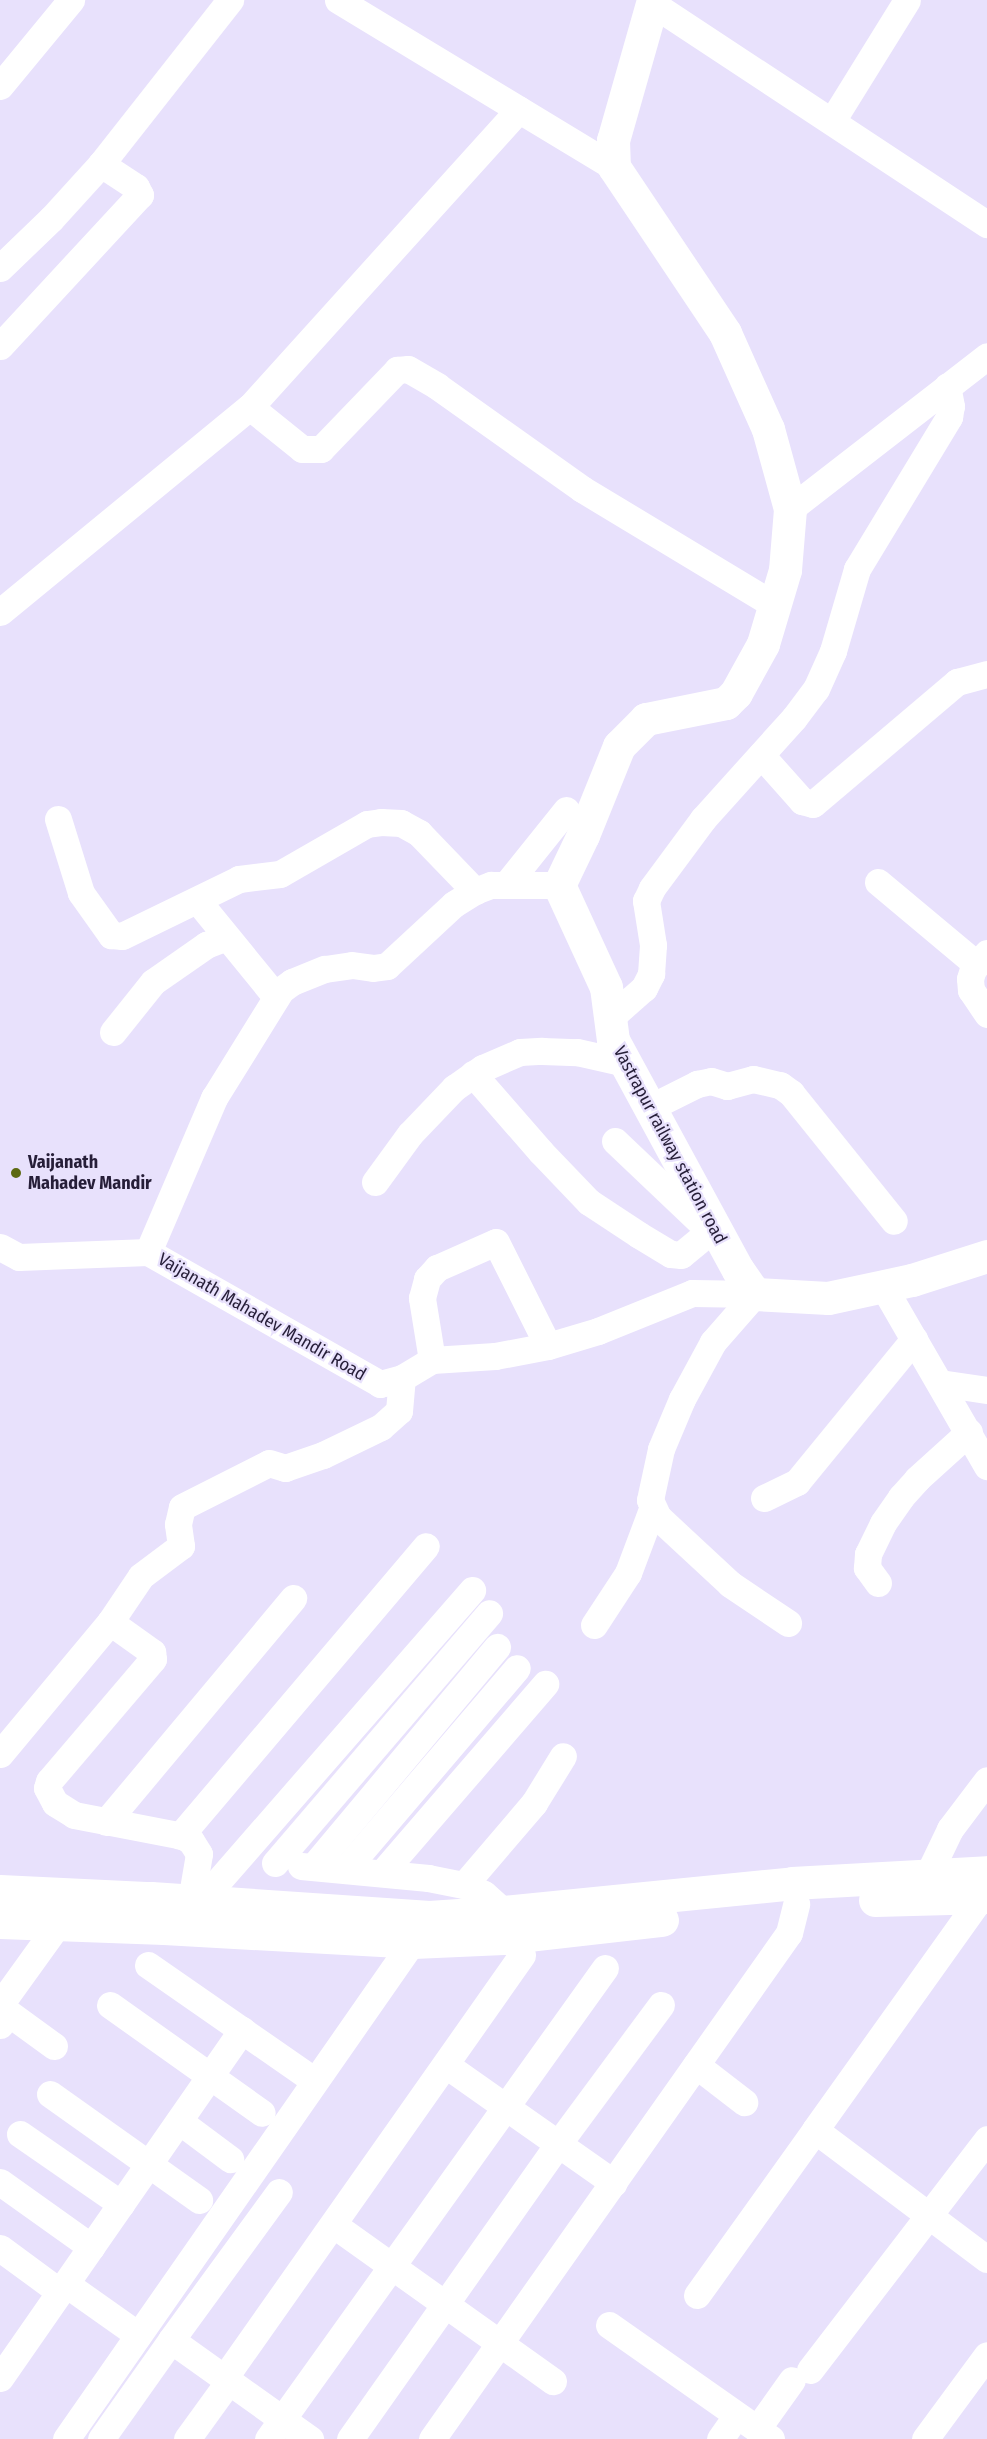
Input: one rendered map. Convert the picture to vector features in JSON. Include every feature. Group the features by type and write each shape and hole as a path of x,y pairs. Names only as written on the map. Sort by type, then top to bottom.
{"street":[{"path":"0,86 71,0"},
{"path":"0,268 51,219 100,164 230,0"},
{"path":"0,1247 19,1257 148,1252 214,1098 276,997 292,982 325,969 352,965 373,968 387,966 454,904 475,891 491,885 559,885 583,835 619,746 646,719 726,703 731,698 763,644 785,570 790,509 768,429 724,333 614,167 338,0"},
{"path":"832,121 907,0"},
{"path":"614,167 613,140 653,2 987,224"},
{"path":"0,612 249,407 519,109"},
{"path":"0,346 140,195 136,187 100,164"},
{"path":"790,509 987,356"},
{"path":"249,407 302,449 321,449 397,370 408,369 437,386 582,489 774,605"},
{"path":"611,1017 644,988 651,974 653,945 646,901 652,888 703,819 800,711 825,673 857,569 942,433 949,417 951,405 947,387"},
{"path":"761,755 802,801 813,804 957,682 987,674"},
{"path":"506,885 566,810"},
{"path":"58,819 81,893 111,935 122,936 239,879 280,874 368,824 381,822 401,823 419,833 475,891"},
{"path":"878,882 982,959 970,980 971,990 987,1014"},
{"name":"Vastrapur railway station road","path":"559,885 606,987 614,1040 712,1229 755,1294"},
{"path":"197,900 276,997"},
{"path":"113,1032 153,982 206,945 227,937"},
{"path":"375,1182 410,1134 454,1088 473,1074 520,1052 576,1052 626,1063"},
{"path":"473,1074 541,1152 589,1202 676,1255 681,1255 712,1229 615,1141"},
{"path":"650,1108 697,1084 711,1081 727,1086 753,1079 780,1085 791,1093 894,1221"},
{"path":"432,1360 422,1298 427,1279 436,1268 496,1242 548,1346"},
{"name":"Vaijanath Mahadev Mandir Road","path":"148,1252 380,1384 402,1378 432,1360 495,1356 548,1346 598,1331 692,1293 755,1294"},
{"path":"594,1626 628,1573 652,1509 651,1488 661,1449 682,1399 713,1342 755,1294 828,1298 883,1287 987,1256"},
{"path":"883,1287 987,1466"},
{"path":"764,1498 797,1482 914,1339"},
{"path":"0,1754 110,1622 141,1576 181,1546 178,1524 182,1507 269,1463 285,1468 323,1455 381,1427 399,1411 402,1378"},
{"path":"940,1383 987,1390"},
{"path":"878,1583 867,1568 868,1554 883,1523 912,1485 969,1432"},
{"path":"652,1509 730,1584 788,1623"},
{"path":"180,1836 426,1546"},
{"path":"196,1902 237,1860 472,1590"},
{"path":"106,1822 293,1598"},
{"path":"275,1863 489,1612"},
{"path":"110,1622 152,1652 153,1659 49,1781 47,1788 62,1809 74,1815 180,1836 192,1841 199,1854 196,1902"},
{"path":"313,1867 497,1647"},
{"path":"345,1870 517,1668"},
{"path":"382,1873 545,1684"},
{"path":"464,1885 534,1803 562,1756"},
{"path":"928,1875 950,1829 987,1780"},
{"path":"237,1860 428,1878 464,1885 484,1894 504,1912"},
{"path":"66,2439 421,1929 504,1912 792,1883 928,1875 985,1889"},
{"path":"0,1922 164,1928 421,1929 503,1938 796,1904 985,1889"},
{"path":"697,2295 985,1889"},
{"path":"0,1891 196,1902 364,1928"},
{"path":"432,2439 789,1933 796,1904"},
{"path":"54,2046 1,2017 4,1999 58,1924"},
{"path":"364,1928 387,1977"},
{"path":"187,2439 522,1955"},
{"path":"148,1965 315,2081"},
{"path":"275,2429 504,2106 605,1968"},
{"path":"110,2005 262,2113"},
{"path":"350,2439 558,2144 660,2005"},
{"path":"0,2378 242,2030"},
{"path":"446,2065 614,2183"},
{"path":"696,2066 744,2102"},
{"path":"51,2094 199,2200"},
{"path":"180,2121 230,2159"},
{"path":"815,2130 987,2259"},
{"path":"20,2134 121,2204"},
{"path":"720,2439 755,2428 801,2375 987,2139"},
{"path":"0,2182 91,2247"},
{"path":"101,2439 279,2192"},
{"path":"334,2225 553,2381"},
{"path":"1,2251 138,2335"},
{"path":"609,2325 755,2428"},
{"path":"171,2340 227,2379 275,2429 310,2439"},
{"path":"925,2439 987,2355"}],"place":[{"name":"Vaijanath Mahadev Mandir","path":"16,1173"}]}
